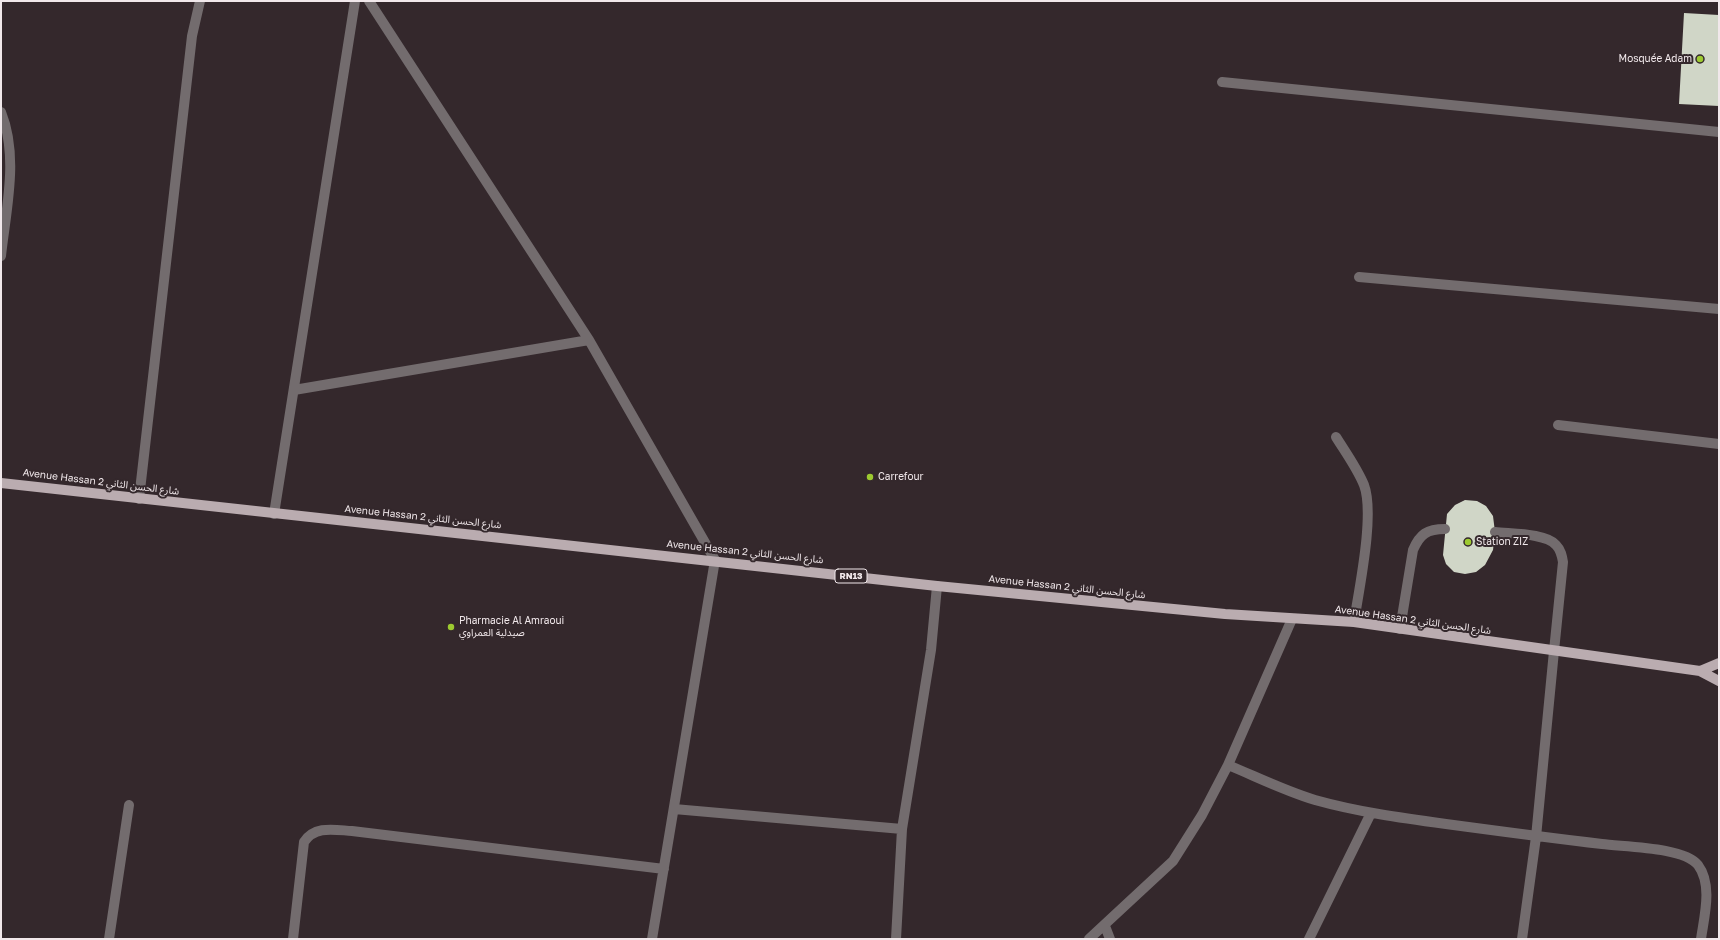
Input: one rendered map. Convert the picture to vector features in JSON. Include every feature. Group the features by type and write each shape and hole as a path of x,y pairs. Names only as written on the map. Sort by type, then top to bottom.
{"main road":[{"name":"Avenue Hassan 2 شارع الحسن الثاني","path":"1,483 274,514 715,560 936,586 1226,614 1354,622 1554,652 1700,671 1719,681"},
{"path":"1700,671 1719,663"}],"street":[{"path":"139,499 192,36 200,1"},
{"path":"274,514 355,1"},
{"path":"369,1 589,340 715,560 652,939"},
{"path":"1222,82 1719,132"},
{"path":"1,112 7,127 11,156 1,256"},
{"path":"1359,277 1719,309"},
{"path":"294,390 589,340"},
{"path":"1558,425 1719,444"},
{"path":"1336,437 1364,486 1368,503 1367,524 1354,622"},
{"path":"1400,629 1413,550 1417,541 1421,534 1428,530 1445,529"},
{"path":"1495,532 1548,539 1556,544 1561,552 1563,562 1536,837 1522,939"},
{"path":"896,939 902,829 931,650 936,586"},
{"path":"1089,939 1173,862 1202,815 1228,764 1292,619"},
{"path":"1228,764 1293,792 1371,813 1536,837 1664,851 1684,855 1697,865 1705,884 1705,902 1701,939"},
{"path":"109,939 129,805"},
{"path":"674,809 902,829"},
{"path":"1309,939 1371,813"},
{"path":"293,939 304,842 309,834 320,830 352,831 664,869"},
{"path":"1104,926 1110,939"}],"building":[{"name":"Mosquée Adam","path":"1684,13 1719,15 1719,106 1679,104"},
{"path":"1465,500 1477,501 1486,506 1493,516 1495,532 1493,550 1485,565 1476,572 1465,574 1454,572 1446,564 1443,555 1447,514 1455,505"}],"place":[{"name":"Mosquée Adam","path":"1700,59"},
{"name":"Carrefour","path":"870,477"},
{"name":"Station ZIZ","path":"1468,542"},
{"name":"Pharmacie Al Amraoui صيدلية العمراوي","path":"451,627"}]}
